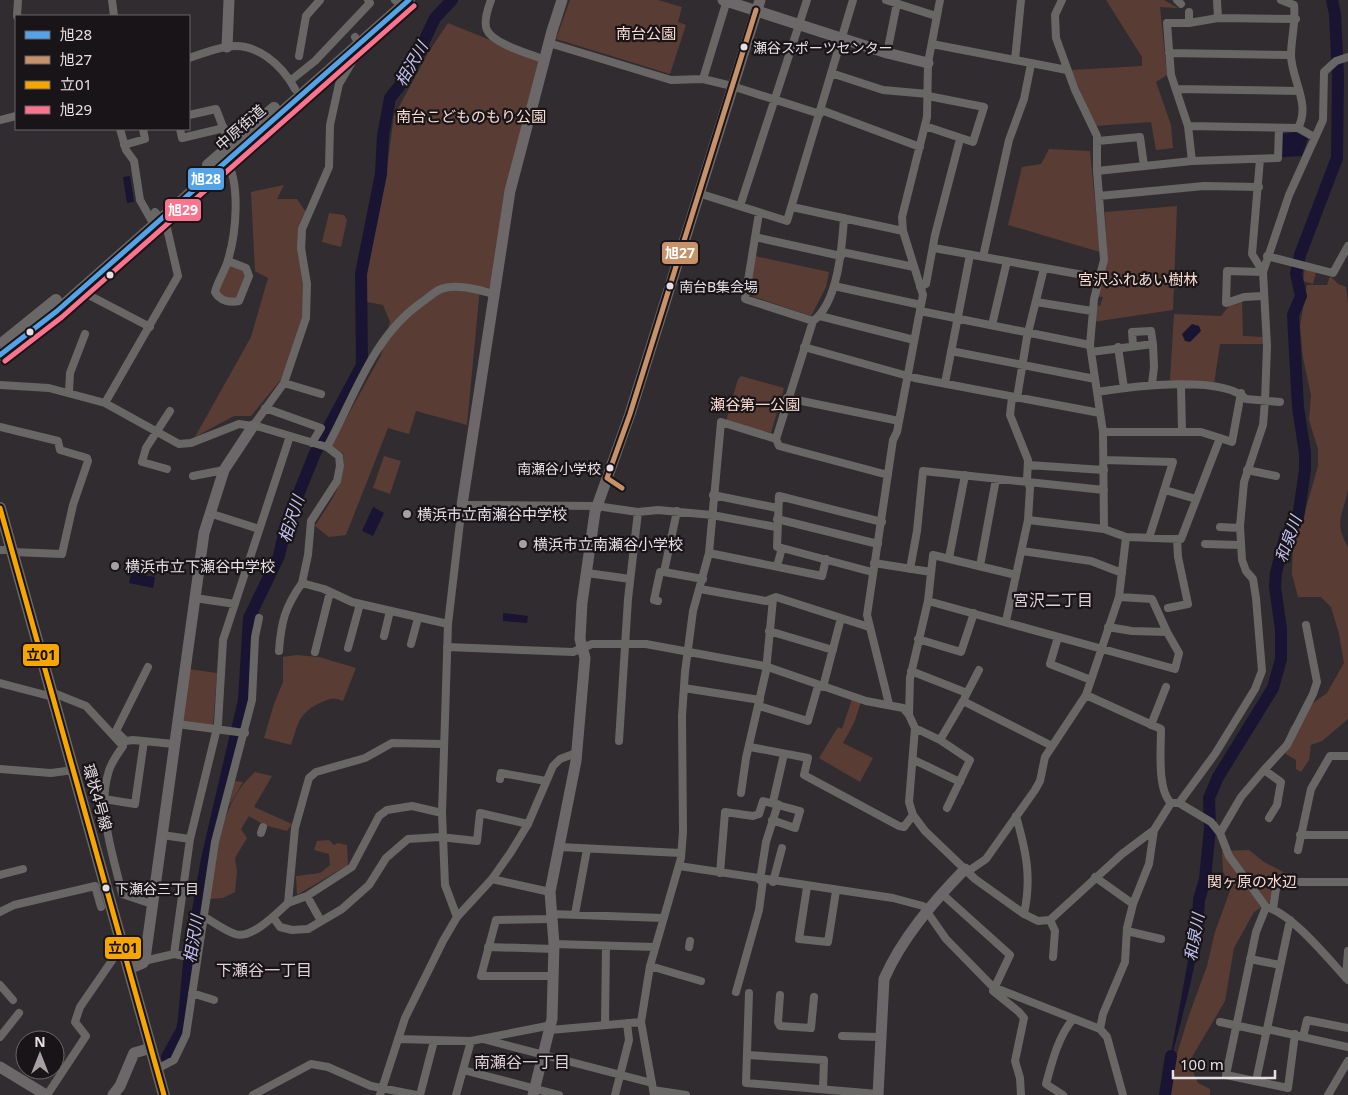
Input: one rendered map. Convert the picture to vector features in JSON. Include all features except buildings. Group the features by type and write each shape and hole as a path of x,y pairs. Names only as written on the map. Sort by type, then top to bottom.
{"main road":[{"name":"中原街道","path":"0,345 226,160 357,41 396,0"},
{"name":"中原街道","path":"0,355 33,331 79,290 293,85 357,41 409,0"},
{"name":"環状4号線","path":"0,508 8,550 84,800 122,946 164,1094"}],"street":[{"path":"17,15 18,0"},
{"path":"112,0 114,15"},
{"path":"226,47 229,0"},
{"path":"299,56 306,16 320,0"},
{"path":"491,0 486,30 493,38 545,60"},
{"path":"458,917 445,885 442,813 448,624 462,505 510,191 562,0"},
{"path":"703,79 725,0 758,5 799,24 928,63"},
{"path":"740,206 807,0"},
{"path":"698,193 787,221 853,0"},
{"path":"886,0 936,16"},
{"path":"889,704 868,627 868,599 882,522 888,475 921,308 922,295 903,230 904,208 925,126 928,95 928,63 940,0"},
{"path":"1015,60 1021,0"},
{"path":"1062,0 1058,5 1054,22 1067,70 1098,136 1097,171 1104,260 1091,315 1090,348 1103,432 1104,529"},
{"path":"1217,0 1218,18"},
{"path":"1281,0 1294,5 1296,19 1291,55 1303,106 1302,120 1298,128"},
{"path":"190,58 226,47 237,46 259,52 271,59 293,85 371,1"},
{"path":"887,52 897,3"},
{"path":"534,1092 551,1028 554,946 550,892 576,753 585,658 580,639 582,603 596,506 630,414 758,5"},
{"path":"1189,12 1189,23"},
{"path":"1192,160 1188,126 1171,75 1167,23 1189,23 1218,18 1296,19"},
{"path":"144,961 204,533 224,470 284,383 306,318 307,284 301,248 302,229 329,167 330,125 339,84 357,57 357,41"},
{"path":"549,43 672,80 703,79 732,86 820,112 920,147"},
{"path":"932,44 1067,70"},
{"path":"1169,53 1291,55"},
{"path":"447,647 572,652 592,644 646,644 765,666 866,701 903,708 909,715 915,728 914,760 909,802 913,815 925,831 966,871 1024,914 1038,921 1050,920 1095,877 1154,830 1214,754 1255,690 1262,671 1253,579 1246,571 1240,546 1240,501 1247,470 1263,425 1267,346 1263,272 1274,233 1323,120 1325,104 1322,79 1327,68 1348,57"},
{"path":"984,257 1010,140 1024,99 1031,64"},
{"path":"831,73 883,90 928,95 984,107 973,142 925,126"},
{"path":"1176,89 1299,91"},
{"path":"190,115 216,108 230,145"},
{"path":"0,120 15,116"},
{"path":"1188,126 1298,128 1314,138"},
{"path":"180,130 182,138 224,128"},
{"path":"1097,171 1192,160 1278,158 1279,128"},
{"path":"105,403 178,276 166,224 154,218 140,200 134,161 124,145 120,130"},
{"path":"124,145 145,139 143,130"},
{"path":"1098,141 1140,137 1144,166"},
{"path":"920,287 926,284 935,235 960,139"},
{"path":"1260,159 1252,254 1263,272"},
{"path":"226,160 231,168 236,218 228,261 215,292 218,297 231,303 239,301 250,276 246,268 228,261"},
{"path":"1099,196 1204,186 1259,187"},
{"path":"792,207 903,230"},
{"path":"759,213 745,299 813,321"},
{"path":"844,218 842,254 834,286 820,316 813,321 787,398 776,439 779,446 888,475"},
{"path":"755,237 914,267"},
{"path":"1267,256 1333,273 1348,246"},
{"path":"934,248 1100,278"},
{"path":"945,383 970,255"},
{"path":"992,325 1007,262"},
{"path":"1006,621 1028,520 1028,465 1021,441 1012,422 1014,397 1044,268"},
{"path":"1263,272 1227,271 1226,303 1244,297 1263,296"},
{"path":"834,286 958,318 1029,332 1090,348 1153,344"},
{"path":"319,445 348,408 364,368 379,350 383,339 407,313 441,289 461,288 494,294"},
{"path":"79,290 150,327"},
{"path":"1036,302 1091,315"},
{"path":"820,316 914,340"},
{"path":"1133,345 1132,332 1152,331 1154,368 1152,384"},
{"path":"69,392 70,373 85,334"},
{"path":"804,347 908,375 1100,413"},
{"path":"1118,347 1124,388"},
{"path":"951,351 1095,379"},
{"path":"284,383 321,394"},
{"path":"1097,392 1152,384 1181,385 1229,390 1241,393 1246,399 1280,402"},
{"path":"0,385 49,388 105,403 179,444 191,443 239,424 253,426 319,445 339,456 340,466 337,481 311,521 302,583 288,602 282,620 279,651"},
{"path":"1181,385 1182,432"},
{"path":"1103,432 1201,432 1232,442 1241,393"},
{"path":"787,398 899,421"},
{"path":"265,408 321,428 319,445"},
{"path":"167,469 142,462 146,448 170,411"},
{"path":"653,1089 640,1022 650,966 679,866 681,853 684,688 693,611 710,553 713,495 721,422 776,439"},
{"path":"0,428 58,440 60,450 87,458 88,461 73,505 62,554 8,550"},
{"path":"174,954 190,839 216,729 223,640 290,436"},
{"path":"1028,520 1104,529 1126,537 1181,539 1220,438"},
{"path":"1104,460 1173,462 1149,538"},
{"path":"1028,465 1104,470"},
{"path":"193,476 224,470"},
{"path":"1247,470 1276,476"},
{"path":"910,569 917,531 923,471 1028,484 1104,490"},
{"path":"949,558 965,476"},
{"path":"980,566 996,480"},
{"path":"1165,490 1196,499"},
{"path":"713,495 777,508"},
{"path":"882,522 779,496 776,547 826,560 873,568 910,569 932,572"},
{"path":"462,505 596,506 638,512 658,510 712,515 777,523 878,544"},
{"path":"619,741 630,579 638,512"},
{"path":"664,572 677,512"},
{"path":"209,513 259,529"},
{"path":"1220,526 1240,528"},
{"path":"749,993 745,1079 749,1085 823,1088 878,1095 884,979 927,909 941,893 966,871 986,859 1040,781 1045,757 1086,695 1100,649 1119,598 1126,537"},
{"path":"1168,608 1188,604 1178,557 1177,539"},
{"path":"1205,544 1240,546"},
{"path":"777,566 782,548"},
{"path":"1022,551 1091,561 1122,573"},
{"path":"710,553 822,576 826,560"},
{"path":"909,715 911,670 928,601 933,555 1016,575"},
{"path":"658,601 654,600 660,572 703,579"},
{"path":"587,573 630,579"},
{"path":"302,583 360,604 448,624"},
{"path":"700,589 766,601 776,597 868,627"},
{"path":"315,652 330,592"},
{"path":"195,598 235,604"},
{"path":"928,601 1175,669 1179,653 1152,599 1119,598"},
{"path":"741,793 746,758 760,703 773,599"},
{"path":"348,648 360,604"},
{"path":"384,636 390,612"},
{"path":"918,639 961,652 974,613"},
{"path":"158,1073 174,1060 181,1047 189,1022 203,916 216,842 252,700 255,637 259,618"},
{"path":"411,644 418,618"},
{"path":"684,688 760,703 808,721 833,650 841,618"},
{"path":"1220,833 1241,797 1287,745 1311,701 1315,688 1316,674 1306,625"},
{"path":"1108,627 1132,631 1167,632"},
{"path":"769,631 833,650"},
{"path":"1058,637 1050,664 1091,680"},
{"path":"148,667 116,731 126,741 174,744"},
{"path":"911,670 967,693"},
{"path":"940,740 979,670"},
{"path":"0,683 52,694 86,706 123,746 107,775 104,800 122,894 152,904"},
{"path":"1151,725 1166,687"},
{"path":"1086,695 1161,730 1162,787 1166,798 1211,822 1220,833 1230,856 1270,908 1290,920 1347,979"},
{"path":"963,701 1052,746"},
{"path":"177,724 243,732"},
{"path":"915,728 940,740 970,760 947,808"},
{"path":"104,800 136,804 144,741"},
{"path":"288,903 295,828 309,778 316,772 365,758 392,743 443,744"},
{"path":"750,747 808,758 804,775 899,826 904,826 913,815"},
{"path":"380,1091 406,1015 458,917 492,878 528,824 553,766 560,759 576,753"},
{"path":"736,992 759,910 766,842 784,754"},
{"path":"1298,850 1311,789 1330,756 1348,756"},
{"path":"914,760 960,782"},
{"path":"0,769 51,773 74,770"},
{"path":"1264,770 1281,782 1277,805 1269,818"},
{"path":"500,779 501,773 546,781"},
{"path":"720,873 725,812 753,816 759,814 763,801 800,810 795,828 772,820"},
{"path":"203,916 236,935 246,935 273,917 288,903 307,896 352,867 379,816 387,810 412,806 442,813"},
{"path":"273,917 280,927 292,930 308,929 342,909 369,886 386,858 393,854 402,842 417,837 444,837 477,841 480,813 528,824"},
{"path":"1016,816 1027,855 1028,868 1024,914"},
{"path":"1100,1029 1103,1014 1125,962 1126,931 1132,904 1149,864 1154,830"},
{"path":"162,835 190,839"},
{"path":"1300,835 1348,835"},
{"path":"559,848 681,853"},
{"path":"575,914 587,848"},
{"path":"774,882 782,848"},
{"path":"679,866 807,887 893,898 923,906 927,909 946,939 993,987 1100,1029 1107,1037 1123,1095"},
{"path":"0,875 23,869"},
{"path":"1095,877 1132,904"},
{"path":"492,878 550,892"},
{"path":"1295,1034 1288,1088 1226,1075 1256,932 1270,908 1278,882 1348,882"},
{"path":"0,912 14,905 95,886 101,907"},
{"path":"807,887 799,939 828,942 836,891"},
{"path":"941,893 1010,956 993,987 994,994 1019,1012 1024,1018 1015,1061 1020,1078 1021,1095"},
{"path":"307,896 321,921"},
{"path":"553,976 480,976 496,920 575,914 663,918"},
{"path":"1050,920 1054,931 1053,957"},
{"path":"1256,1081 1290,920"},
{"path":"1126,931 1161,939"},
{"path":"0,1067 45,1095 86,1036 75,1022 80,1007 122,946"},
{"path":"488,948 554,946 655,947"},
{"path":"605,1025 606,946"},
{"path":"1347,979 1348,951"},
{"path":"129,969 144,961 174,954 190,957"},
{"path":"1250,958 1280,965"},
{"path":"650,966 701,980"},
{"path":"0,985 13,1000"},
{"path":"192,992 214,1000"},
{"path":"780,995 778,1022 780,1026 794,1027 811,1028 814,997"},
{"path":"0,1037 19,1013"},
{"path":"1063,1095 1046,1084 1066,1027 1073,1019"},
{"path":"1303,1036 1307,1020 1348,1028"},
{"path":"398,1039 434,1042 471,1040 551,1028 640,1022"},
{"path":"1220,1022 1295,1034 1348,1047"},
{"path":"615,1095 629,1040 627,1023"},
{"path":"842,1036 880,1038"},
{"path":"483,1039 620,1075 653,1089 686,1095"},
{"path":"456,1095 471,1040"},
{"path":"420,1095 434,1042"},
{"path":"113,1095 120,1086 134,1053 151,1048"},
{"path":"747,1055 824,1060 823,1088"},
{"path":"1328,1095 1348,1062"},
{"path":"253,1095 311,1064 328,1067 380,1091 416,1095"},
{"path":"463,1070 534,1092 559,1095"}],"green space":[{"name":"南台公園","path":"570,0 658,0 682,7 678,22 686,25 670,74 556,39"},
{"path":"1106,0 1164,0 1178,8 1160,7 1167,75 1156,82 1171,125 1173,148 1156,150 1151,122 1095,126 1071,70 1142,66 1142,57"},
{"name":"南台こどものもり公園","path":"448,23 542,61 490,288 480,287 467,425 416,411 409,434 388,428 346,535 329,537 315,526 336,491 343,473 343,453 331,446 381,355 390,322 383,305 357,300 371,216 387,167 394,116 428,53"},
{"name":"宮沢ふれあい樹林","path":"1049,149 1090,151 1100,252 1008,225 1022,167 1041,164"},
{"path":"284,185 277,199 297,199 306,212 304,321 283,377 251,416 234,416 195,437 251,337 268,278 255,271 251,192"},
{"name":"宮沢ふれあい樹林","path":"1177,206 1173,310 1093,322 1095,305 1100,306 1103,297 1097,296 1107,254 1105,212"},
{"path":"329,213 344,215 347,220 341,247 322,242"},
{"path":"755,256 829,272 826,287 811,316 746,294"},
{"path":"229,264 243,270 246,275 238,299 232,301 218,292"},
{"path":"1305,268 1316,272 1313,284 1303,281"},
{"path":"1330,276 1338,284 1346,287 1348,304 1348,488 1340,523 1343,538 1348,547 1348,719 1322,741 1311,745 1309,760 1301,772 1296,769 1296,760 1286,754 1283,748 1290,728 1313,703 1327,693 1344,663 1339,634 1331,607 1321,597 1298,597 1292,574 1293,538 1302,522 1318,466 1318,449 1309,420 1311,395 1303,358 1300,326 1307,285 1327,285"},
{"path":"1242,299 1243,336 1265,337 1264,344 1220,344 1214,384 1170,380 1174,314 1221,316 1229,306"},
{"name":"瀬谷第一公園","path":"741,376 784,388 771,433 726,421 738,379"},
{"path":"384,456 401,461 390,494 373,488"},
{"path":"296,655 319,657 356,668 343,701 330,699 308,710 300,719 291,745 264,738 283,682 283,657"},
{"path":"188,669 217,673 213,726 181,722"},
{"path":"852,699 861,702 854,723 843,743 873,758 860,782 819,758 838,727 842,729"},
{"path":"255,772 272,776 254,807 292,824 287,831 264,825 249,816 241,829 247,838 235,858 237,872 235,892 223,898 209,899 217,848 227,814 243,784"},
{"path":"235,781 243,782 229,806"},
{"path":"329,840 334,845 338,843 347,845 348,865 297,895 296,876 320,873 330,865 329,854 314,850 317,841"},
{"name":"関ヶ原の水辺","path":"1249,850 1264,862 1293,877 1275,881 1270,902 1254,912 1234,948 1225,1001 1189,1062 1198,1083 1210,1089 1210,1095 1170,1095 1175,1061 1207,966 1215,932 1231,888 1223,871 1222,851"}],"water":[{"path":"1296,132 1308,138 1302,156 1282,157 1282,134"},
{"path":"130,176 134,202 127,203 123,177"},
{"path":"1192,324 1199,326 1201,331 1190,342 1185,341 1182,334"},
{"path":"373,507 384,513 373,536 362,531"},
{"path":"131,573 155,577 153,588 129,583"},
{"path":"503,613 528,616 527,623 503,621"},
{"path":"1199,900 1199,939 1195,962 1167,1076"}],"waterway":[{"name":"相沢川","path":"167,1057 182,1030 189,962 207,859 244,700 249,618 279,556 286,525 315,453 362,365 361,274 381,174 383,136 390,98 408,75 435,18 452,0"},
{"name":"和泉川","path":"1198,916 1199,900 1205,879 1210,828 1209,798 1218,777 1273,688 1281,659 1281,629 1275,587 1276,573 1285,538 1298,518 1305,470 1305,453 1298,407 1293,315 1301,296 1296,274 1300,255 1337,158 1338,76 1335,14 1332,0"},
{"name":"和泉川","path":"1165,1095 1171,1056"}],"transit line":[{"name":"旭28","path":"0,355 57,311 409,0"},
{"name":"旭29","path":"5,361 62,317 414,6"},
{"name":"旭27","path":"622,488 607,478 630,414 756,10"},
{"name":"立01","path":"0,508 164,1095"}],"place":[{"name":"瀬谷スポーツセンター","path":"744,47"},
{"name":"南台B集会場","path":"670,286"},
{"name":"南瀬谷小学校","path":"610,468"},
{"name":"横浜市立南瀬谷中学校","path":"407,514"},
{"name":"横浜市立南瀬谷小学校","path":"523,544"},
{"name":"横浜市立下瀬谷中学校","path":"115,566"},
{"name":"下瀬谷三丁目","path":"106,888"}],"district":[{"name":"宮沢二丁目","path":"1053,600"},
{"name":"下瀬谷一丁目","path":"264,970"},
{"name":"南瀬谷一丁目","path":"522,1062"}]}
